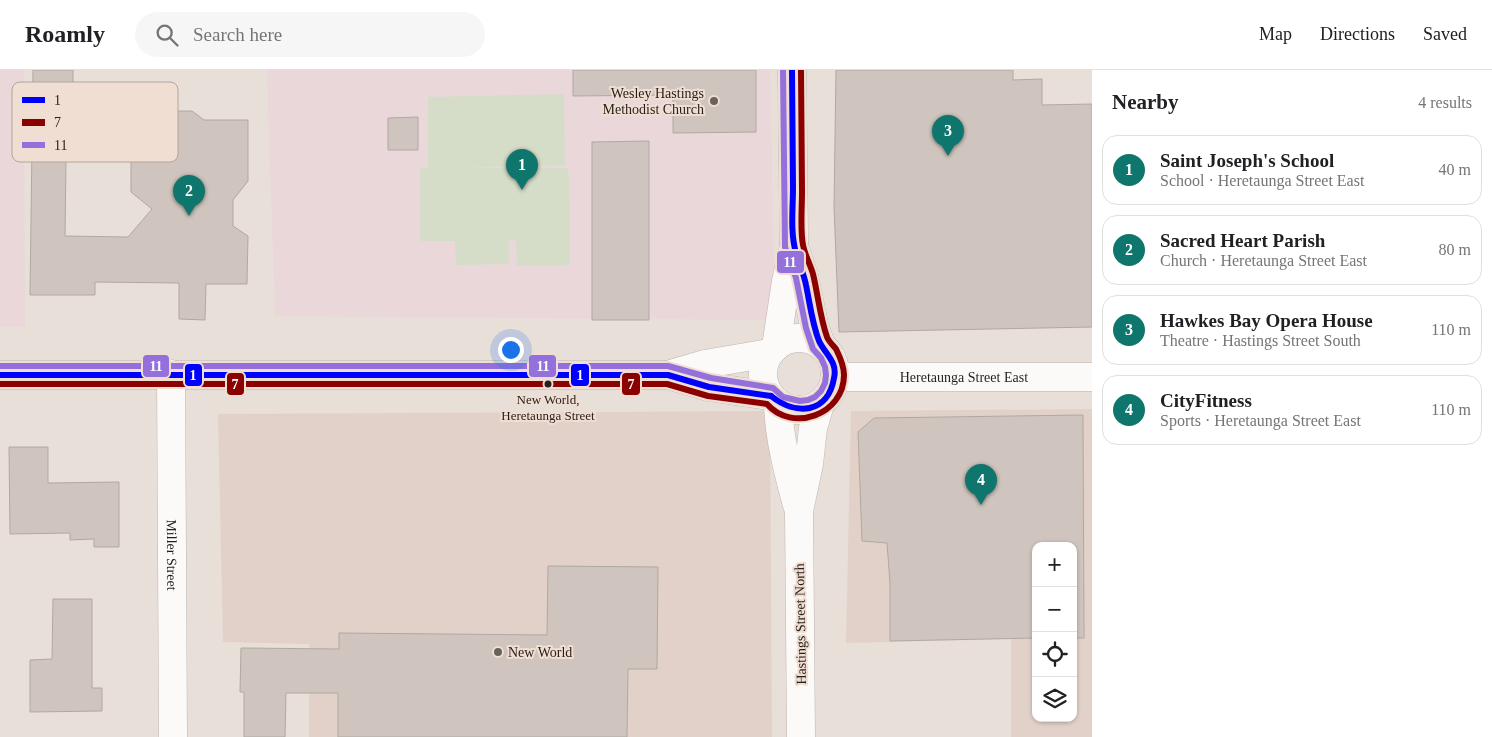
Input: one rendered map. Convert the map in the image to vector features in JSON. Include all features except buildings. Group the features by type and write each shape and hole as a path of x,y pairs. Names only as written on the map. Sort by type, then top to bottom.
{"main road":[{"path":"774,400 763,377 764,365 773,350 794,246 792,70"},
{"path":"0,375 668,375 709,387 774,400 788,408 810,409 820,404 828,396 833,386 835,374 833,364 828,353 821,345 814,325 804,276 794,246"},
{"path":"668,375 705,364 773,350 796,338 809,340 821,345"},
{"name":"Miller Street","path":"171,374 173,737"},
{"name":"Heretaunga Street East","path":"835,374 848,377 1092,377"},
{"name":"Hastings Street North","path":"774,400 787,468 798,511 801,737"},
{"name":"Hastings Street North","path":"798,511 820,404"}],"shaded area":[{"path":"0,70 24,70 24,82 12,82 12,162 24,162 25,327 0,327"},
{"path":"267,70 770,70 775,310 766,320 275,316"},
{"path":"1092,409 1092,737 1011,737 1011,639 846,643 851,411"},
{"path":"770,411 772,737 309,737 309,644 223,642 218,414"}],"green space":[{"path":"564,94 565,165 453,168 568,168 570,265 517,266 516,240 509,241 509,264 456,265 455,241 420,241 420,169 428,168 428,97"}],"transit line":[{"name":"11","path":"0,366 668,366 711,378 773,388 783,397 800,401 808,400 815,397 821,391 826,375 825,367 821,358 813,349 806,328 796,278 785,247 783,70"},
{"name":"1","path":"771,396 791,407 800,409 810,408 818,405 825,399 831,390 835,372 833,363 819,341 793,237 792,70"},
{"name":"7","path":"0,384 667,384 708,396 767,404 777,413 790,417 802,418 815,415 826,409 835,400 842,389 844,375 839,355 828,339 813,274 802,239 801,70"},
{"name":"1","path":"0,375 668,375 709,387 771,396"}],"place":[{"name":"Wesley Hastings Methodist Church","path":"714,101"},
{"name":"Hawkes Bay Opera House","path":"948,156"},
{"name":"Saint Joseph's School","path":"522,190"},
{"name":"Sacred Heart Parish","path":"189,216"},
{"name":"New World, Heretaunga Street","path":"548,384"},
{"name":"CityFitness","path":"981,505"},
{"name":"New World","path":"498,652"}]}
